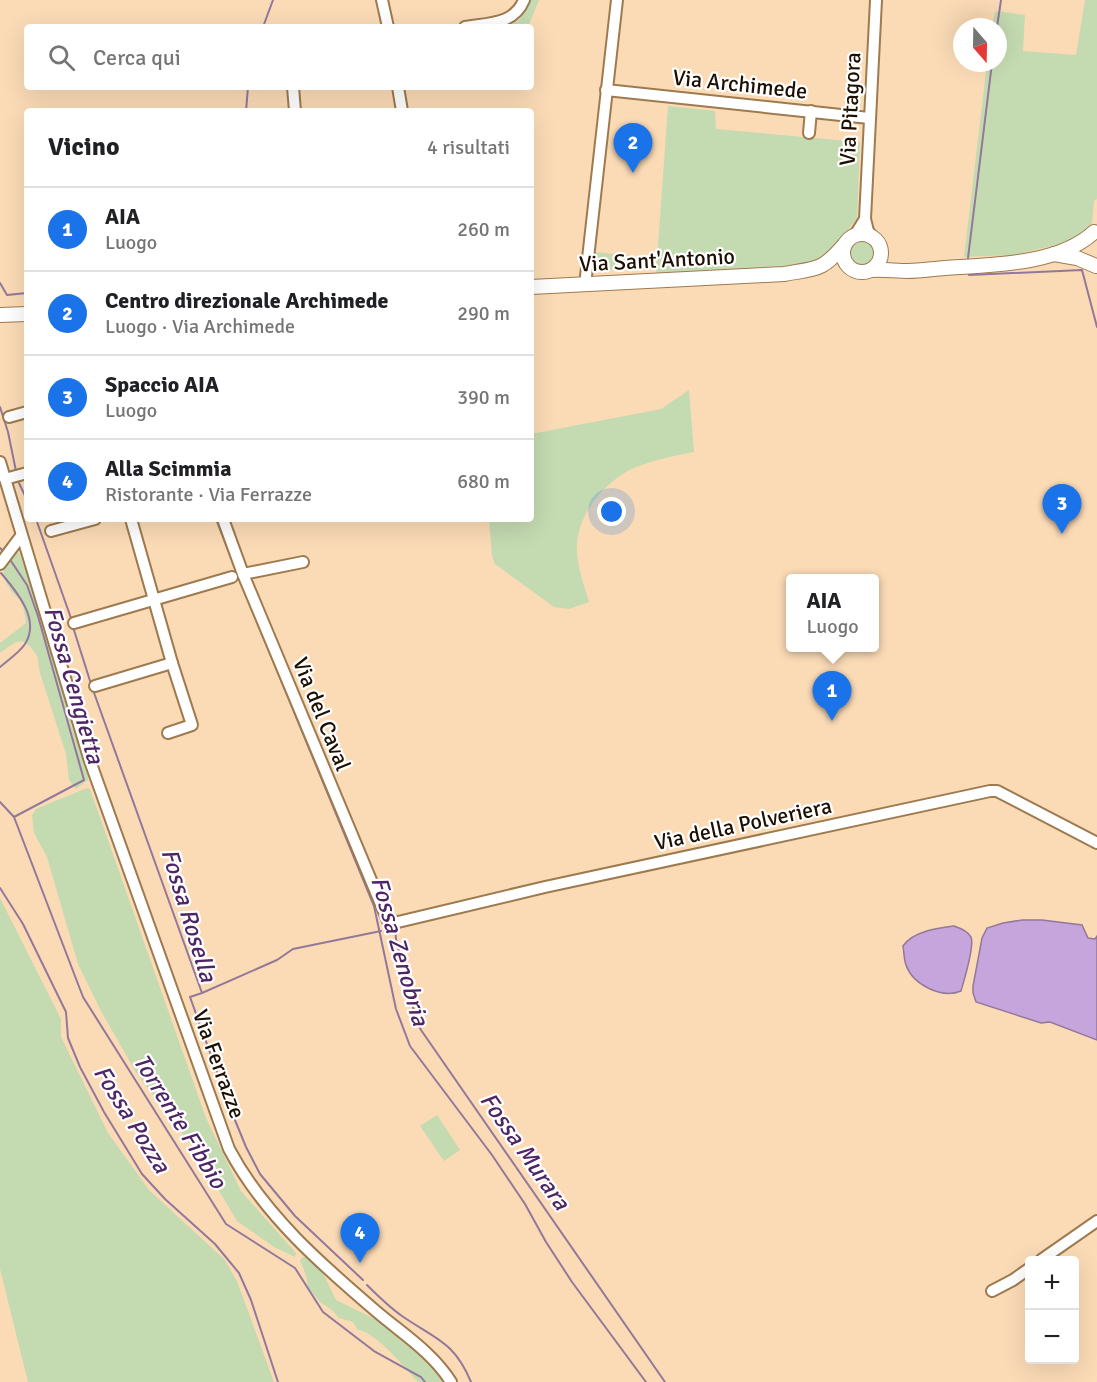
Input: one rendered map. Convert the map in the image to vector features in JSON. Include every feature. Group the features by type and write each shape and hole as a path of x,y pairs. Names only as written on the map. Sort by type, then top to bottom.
{"main road":[{"name":"Via Sant'Antonio","path":"784,274 816,276 849,267 857,272 1001,265 1052,254 1085,241 1096,230"},
{"name":"Via Sant'Antonio","path":"1096,230 1090,245 1092,260 1097,266"},
{"path":"849,267 843,259 843,249 850,239 864,234 876,241 881,258 871,270"},
{"name":"Via Sant'Antonio","path":"534,287 784,274 816,269 828,263 850,239"},
{"name":"Via Sant'Antonio","path":"876,241 892,262 928,269"},
{"name":"Via Sant'Antonio","path":"1052,254 1077,258 1097,266"},
{"path":"0,315 24,314"}],"street":[{"path":"382,0 387,24"},
{"path":"479,24 513,17 521,8 524,0"},
{"path":"585,285 617,0"},
{"name":"Via Pitagora","path":"876,0 865,219 868,231 876,241"},
{"path":"292,90 295,108"},
{"path":"398,90 402,108"},
{"name":"Via Archimede","path":"606,90 869,118"},
{"path":"809,133 811,111"},
{"name":"Via Pitagora","path":"850,239 865,219"},
{"path":"9,417 24,413"},
{"name":"Via Ferrazze","path":"0,462 90,761 186,1031 235,1159 250,1185 297,1239 355,1293 436,1361 451,1382"},
{"path":"3,476 24,473"},
{"path":"51,531 84,522"},
{"path":"132,522 192,725 168,733"},
{"name":"Via del Caval","path":"224,522 237,575 388,921"},
{"path":"0,564 21,536"},
{"path":"74,622 237,575 303,562"},
{"path":"95,686 172,663"},
{"name":"Via della Polveriera","path":"388,921 398,922 545,887 993,791 1097,843"},
{"path":"1047,1256 1097,1221"},
{"path":"992,1291 1013,1281 1025,1271"}],"green space":[{"path":"528,0 539,0 529,24 512,24 520,19"},
{"path":"1085,0 1097,0 1097,199 1094,201 1092,223 1071,241 1015,255 964,257 986,72 1007,72 1007,18 994,18 995,11 1025,15 1023,51 1076,55"},
{"path":"668,106 715,111 716,129 860,142 857,219 827,254 810,264 656,274"},
{"path":"863,242 872,246 876,255 872,264 863,268 854,264 850,255 854,246"},
{"path":"596,252 650,258 649,269 591,270 594,266"},
{"path":"689,390 694,452 669,457 626,472 607,487 591,506 577,540 580,571 589,602 569,609 554,607 495,564 492,556 489,522 534,522 534,433 661,409"},
{"path":"16,551 27,573 68,706 71,725 89,769 88,780 76,789 69,780 66,754 40,673 37,656 30,646 22,641 14,643 0,653 0,643 26,623 22,605 8,586 3,570"},
{"path":"87,788 90,789 206,1118 241,1191 296,1253 295,1257 274,1247 237,1221 194,1149 137,1074 101,1011 78,964 47,857 34,833 32,815 36,809"},
{"path":"0,898 61,1019 61,1037 108,1133 149,1190 224,1259 237,1281 274,1382 28,1382 0,1269"},
{"path":"437,1115 460,1150 444,1161 420,1126"},
{"path":"303,1257 312,1257 321,1269 336,1300 377,1320 419,1355 445,1382 418,1382 381,1343 358,1330 353,1322 339,1318 320,1302 308,1287 300,1260"}],"shaded area":[{"path":"1022,920 1082,925 1088,938 1095,939 1097,936 1097,1040 1050,1022 1041,1023 976,1002 973,986 982,938 987,928"},
{"path":"954,926 966,931 971,937 972,948 967,971 961,991 937,992 915,979 905,963 903,946 919,934"}],"waterway":[{"name":"Fossa Zenobria","path":"264,24 273,0"},
{"path":"998,18 1001,0"},
{"path":"968,258 991,72"},
{"name":"Fossa Zenobria","path":"246,108 248,90"},
{"path":"969,275 1082,270 1097,327"},
{"path":"0,283 7,295 24,293"},
{"name":"Fossa Rosella","path":"0,407 16,471"},
{"name":"Fossa Rosella","path":"19,483 24,494"},
{"name":"Fossa Rosella","path":"37,522 72,621"},
{"name":"Fossa Zenobria","path":"217,522 233,563"},
{"name":"Fossa Cengietta","path":"0,548 3,551"},
{"name":"Fossa Cengietta","path":"11,561 27,585 38,616 84,780 14,817"},
{"path":"0,667 25,644 30,625 25,606 1,573"},
{"name":"Fossa Zenobria","path":"243,588 374,906 396,1009 410,1046 492,1155 525,1204 572,1282 646,1382"},
{"name":"Fossa Rosella","path":"73,627 91,684"},
{"name":"Fossa Rosella","path":"93,690 202,993 190,997 246,1147 260,1174 295,1216 363,1280"},
{"name":"Torrente Fibbio","path":"0,802 14,817 83,997 226,1224 295,1268 323,1312 374,1351 421,1377 425,1382"},
{"name":"Fossa Pozza","path":"0,888 23,924 66,1012 68,1038 80,1067 142,1174 165,1199 215,1244 239,1273 251,1300 278,1382"},
{"name":"Fossa Murara","path":"390,929 395,928 416,1019 421,1030 665,1382"},
{"name":"Fossa Murara","path":"202,993 277,960 293,949 381,931"},
{"name":"Fossa Rosella","path":"367,1285 397,1313 450,1349 465,1368 471,1382"}],"place":[{"name":"Centro direzionale Archimede","path":"633,173"},
{"name":"Spaccio AIA","path":"1062,534"},
{"name":"AIA","path":"832,721"},
{"name":"Alla Scimmia","path":"360,1263"}]}
